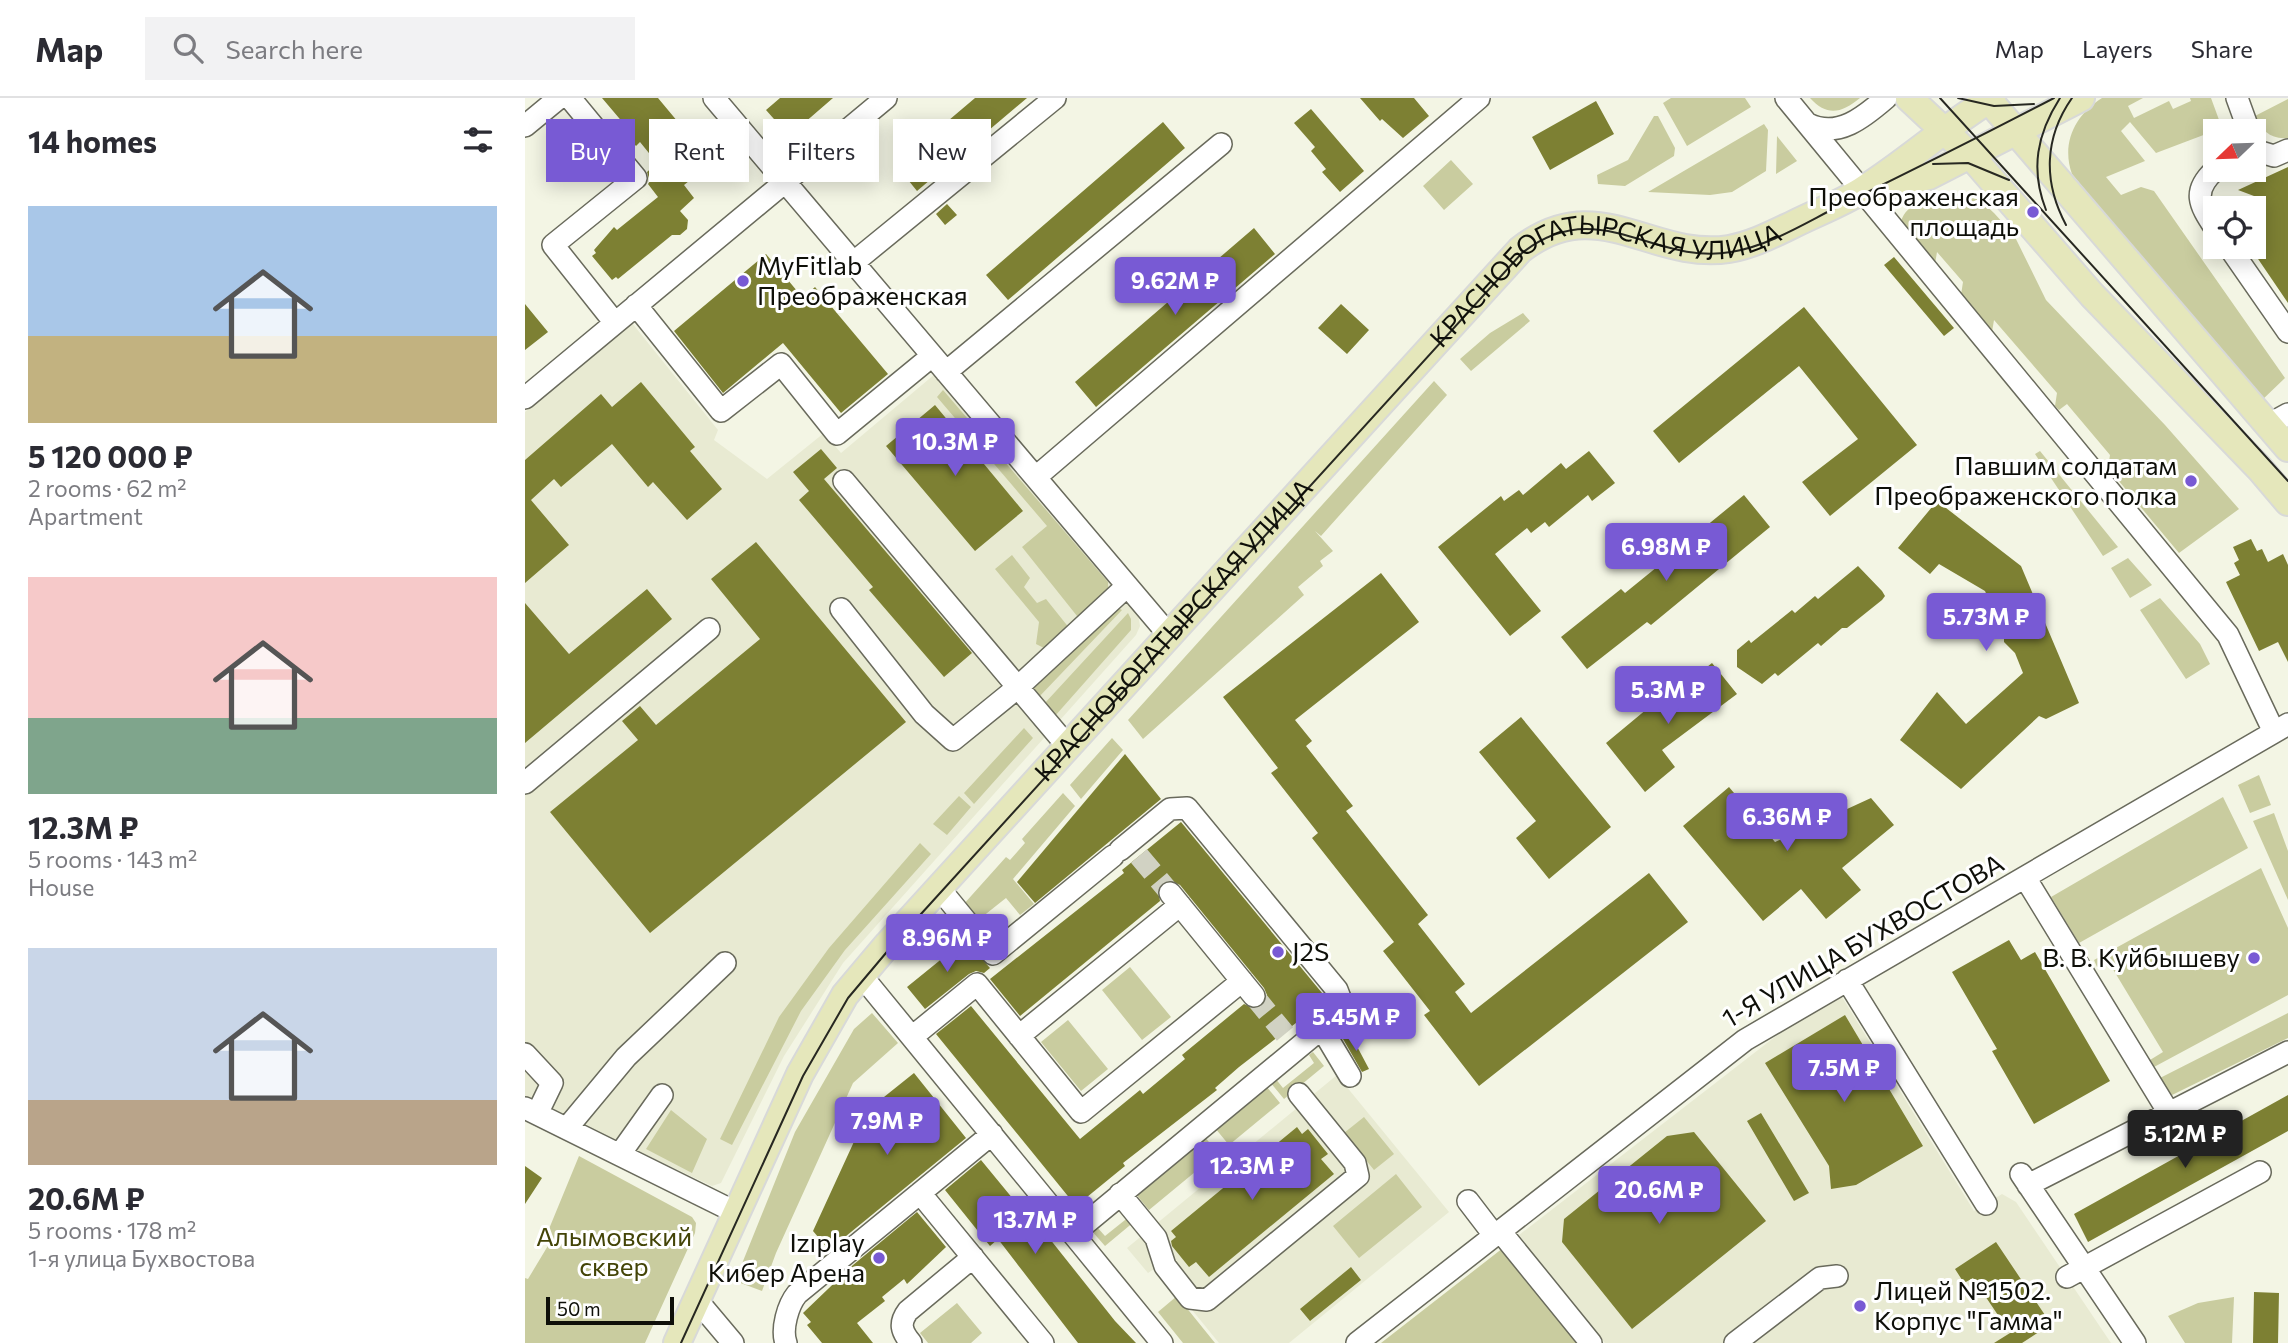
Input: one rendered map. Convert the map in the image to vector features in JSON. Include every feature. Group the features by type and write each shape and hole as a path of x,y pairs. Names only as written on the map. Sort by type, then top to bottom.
{"main road":[{"path":"1909,98 1971,156 2092,295 2260,469 2288,502"},
{"name":"КРАСНОБОГАТЫРСКАЯ УЛИЦА","path":"1861,191 1929,176 2081,98"},
{"path":"1989,99 2015,131 2278,419 2288,448"},
{"name":"КРАСНОБОГАТЫРСКАЯ УЛИЦА","path":"677,1343 800,1074 845,995 1506,262 1531,241 1554,228 1587,224 1628,230 1698,249 1728,249 1768,236 1861,191 1942,130 1989,99"}],"street":[{"path":"525,126 559,98"},
{"path":"570,98 636,178 553,245 615,323"},
{"path":"714,98 1169,635"},
{"path":"525,398 886,98"},
{"path":"853,263 1055,98"},
{"path":"1786,98 2228,635 2281,728"},
{"path":"1808,124 1826,130 1845,127 1866,116 1886,98"},
{"path":"2237,98 2244,119"},
{"path":"1035,477 1469,101"},
{"path":"946,372 1221,144"},
{"path":"2266,151 2274,156 2288,150"},
{"path":"2203,182 2200,191 2203,204"},
{"path":"2237,259 2288,332"},
{"path":"636,305 721,411 781,364 838,434 932,356"},
{"path":"844,481 1069,748"},
{"path":"841,609 924,713 953,740 1017,688 1127,586"},
{"path":"525,783 709,629"},
{"name":"1-Я УЛИЦА БУХВОСТОВА","path":"1357,1343 1745,1040 2281,728"},
{"path":"939,888 993,954 1125,851 1175,806 1185,807 1192,811 1337,990 1342,1003 1339,1014 1322,1029 1291,1041 1073,1234"},
{"path":"2026,878 2169,1113"},
{"path":"912,1037 977,984 1019,1036 1081,1112 1248,988 1175,899 1019,1036"},
{"path":"567,1128 626,1057 725,963"},
{"path":"862,975 992,1134 1024,1158 1073,1234 1162,1343"},
{"path":"1847,980 1986,1204"},
{"path":"1322,1029 1350,1076"},
{"path":"2135,1343 2075,1272 2024,1179 2169,1113 2288,1052"},
{"path":"525,1054 552,1083 531,1111 735,1212"},
{"path":"1121,1194 1156,1238 1165,1266 1190,1298 1207,1300 1358,1176 1355,1163 1299,1094"},
{"path":"620,1154 662,1095"},
{"path":"786,1343 784,1331 795,1296 992,1134"},
{"path":"2075,1272 2260,1172"},
{"path":"920,1193 1043,1343"},
{"path":"1468,1201 1591,1343"},
{"path":"911,1343 902,1329 903,1318 908,1311 973,1257"},
{"path":"1735,1343 1820,1278 1837,1276"},
{"path":"697,1299 733,1343"}],"shaded area":[{"path":"632,323 718,430 714,440 767,479 824,433 841,453 935,374 1137,609 1140,626 1136,635 843,963 784,1056 721,1183 712,1186 525,1098 525,412"},
{"path":"1842,997 1974,1211 2002,1194 2016,1202 2111,1343 1605,1343 1519,1235 1784,1030"},
{"path":"1337,1075 1449,1212 1289,1343 1219,1343 1157,1267 1148,1273 1127,1248"}],"green space":[{"path":"1671,98 1745,98 1751,107 1687,146 1663,103"},
{"path":"1810,98 1860,98 1835,111 1822,108"},
{"path":"2102,98 2143,98 2128,106 2134,118 2169,101 2173,109 2191,101 2190,98 2211,98 2219,119 2203,119 2203,135 2156,153 2130,122 2121,131 2145,161 2106,177 2121,195 2141,187 2154,191 2285,378 2260,402 2072,174 2068,151 2073,131 2084,113"},
{"path":"2288,99 2288,138 2272,136 2266,132 2266,119 2253,117"},
{"path":"1654,116 1658,116 1675,148 1674,156 1625,186 1598,184 1597,175 1628,160"},
{"path":"1764,124 1768,130 1766,171 1732,192 1710,195 1648,192"},
{"path":"1777,136 1797,161 1776,174"},
{"path":"1451,160 1473,184 1444,210 1423,186"},
{"path":"1951,196 1979,199 1994,213 2014,235 2046,300 2165,425 2239,509 2179,553 2108,468 2110,455 2067,404 2059,410 2055,406 2057,393 1994,320 1992,332 1961,295 1963,282 1937,252 1935,264 1901,222 1914,205"},
{"path":"1523,313 1530,321 1471,371 1460,359 1490,333"},
{"path":"1434,381 1447,395 1321,536 1315,531 1333,551 1320,561 1323,566 1298,587 1304,595 1143,739 1128,720"},
{"path":"943,390 1108,582 1108,593 1081,621 1022,547 1047,526 937,397"},
{"path":"2040,451 2118,547 2103,556 2035,454"},
{"path":"1012,555 1030,578 1024,587 1037,603 1046,599 1070,629 1046,649 1036,644 1039,622 995,569"},
{"path":"2128,558 2152,585 2130,598 2111,568"},
{"path":"2160,598 2200,644 2210,664 2186,679 2140,610"},
{"path":"1118,608 1122,610 1038,698 1031,690"},
{"path":"1128,613 1131,630 1055,716 1044,704"},
{"path":"1024,728 1033,738 974,804 964,793"},
{"path":"1112,738 1123,750 1081,799 1070,785"},
{"path":"2259,775 2271,805 2250,813 2238,785"},
{"path":"1063,793 1075,806 1013,879 1034,904 1020,915 1006,898 977,921 963,905 1006,857 1010,860 1025,843 1022,839"},
{"path":"959,796 971,807 947,835 933,824"},
{"path":"2223,797 2248,848 2079,943 2051,897"},
{"path":"2274,813 2288,851 2288,900 2253,821"},
{"path":"920,843 931,854 845,950 801,1011 732,1145 720,1139 779,1017 829,948"},
{"path":"2261,868 2288,928 2288,995 2154,1067 2150,1060 2163,1052 2108,961 2097,967 2094,960"},
{"path":"1130,967 1171,1017 1142,1040 1102,990"},
{"path":"872,1013 898,1043 853,1083 776,1253 762,1291 735,1281 795,1132 854,1029"},
{"path":"2288,1013 2288,1038 2172,1095 2160,1078"},
{"path":"1068,1020 1108,1069 1081,1091 1041,1042"},
{"path":"1313,1052 1324,1066 1284,1099 1270,1082 1275,1078 1283,1088 1314,1063 1309,1055"},
{"path":"1266,1086 1280,1103 1229,1145 1215,1128"},
{"path":"671,1110 707,1139 692,1173 646,1149"},
{"path":"1364,1117 1394,1154 1374,1170 1344,1133"},
{"path":"1204,1136 1218,1153 1149,1210 1135,1193"},
{"name":"Алымовский сквер","path":"579,1156 692,1217 696,1223 695,1233 645,1343 525,1343 525,1278 528,1279 549,1244 544,1241"},
{"path":"1396,1174 1422,1207 1359,1258 1333,1226"},
{"path":"1130,1216 1135,1221 1105,1246 1091,1230 1096,1226 1105,1236"},
{"path":"1503,1248 1578,1343 1381,1343"},
{"path":"1177,1296 1215,1343 1183,1343 1158,1312"},
{"path":"2234,1297 2232,1343 2185,1343 2168,1316 2198,1303"},
{"path":"957,1303 982,1333 971,1343 928,1343 920,1333"}],"building":[{"path":"602,98 658,98 676,119 649,119 649,153 640,142 635,145 635,119 620,119"},
{"path":"780,98 833,98 809,119 774,119 766,110"},
{"path":"975,98 1027,98 991,128 991,119 950,119"},
{"path":"1360,98 1414,98 1429,116 1403,138 1382,119 1380,121"},
{"path":"1596,101 1614,134 1550,170 1532,137"},
{"path":"1311,109 1364,171 1340,192 1322,172 1326,169 1311,151 1315,147 1294,123"},
{"path":"1163,122 1185,148 1008,300 986,275"},
{"path":"2288,167 2288,303 2258,259 2266,259 2266,196 2254,196 2238,190 2255,182 2266,182 2266,177"},
{"path":"688,182 684,185 694,198 680,211 688,220 687,229 680,235 672,235 618,279 616,277 612,280 592,256 596,253 594,250 614,227 617,230 658,197 648,184"},
{"path":"910,182 928,182 917,191"},
{"path":"947,204 957,215 945,225 936,214"},
{"path":"1254,228 1275,254 1096,407 1075,382"},
{"path":"766,254 803,298 815,287 888,374 841,413 783,343 723,393 674,331"},
{"path":"1894,257 1954,328 1944,336 1884,265"},
{"path":"525,304 548,332 525,350"},
{"path":"1341,304 1369,330 1347,354 1318,328"},
{"path":"1804,307 1917,445 1830,516 1802,482 1858,439 1799,366 1679,463 1653,431"},
{"path":"641,382 695,447 690,451 722,489 687,520 653,482 648,487 612,444 561,487 554,479 531,500 569,545 525,583 525,460 601,394 612,407"},
{"path":"935,405 1023,511 975,551 886,446"},
{"path":"821,449 837,468 824,479 972,653 944,677 869,590 873,587 799,500 809,491 793,472"},
{"path":"1589,451 1615,483 1592,501 1588,495 1549,527 1545,522 1531,533 1527,528 1495,554 1541,611 1510,636 1438,547 1501,496 1504,501 1519,490 1523,495 1561,463 1566,469"},
{"path":"1744,495 1770,527 1651,625 1647,622 1587,669 1561,637 1621,589 1625,593 1657,567 1653,563 1669,550 1672,554"},
{"path":"1937,501 2021,566 2079,703 2046,719 2039,716 1961,789 1900,740 1937,692 1966,724 2023,673 2015,653 2004,642 2004,634 1985,591 1939,564 1930,574 1898,548"},
{"path":"2251,539 2257,551 2262,549 2268,562 2283,554 2288,565 2288,662 2278,642 2259,651 2226,582 2240,575 2234,563 2239,560 2233,547"},
{"path":"756,542 906,722 650,933 550,812 638,740 622,721 640,706 656,725 760,639 711,579"},
{"path":"1858,566 1882,591 1885,596 1882,600 1847,628 1842,628 1821,646 1818,643 1778,676 1775,673 1762,684 1737,667 1737,650 1749,640 1751,643 1792,610 1795,613 1815,596 1818,599"},
{"path":"1381,573 1419,622 1295,720 1312,741 1306,746 1353,806 1346,811 1428,915 1418,924 1465,984 1455,992 1471,1013 1649,873 1688,922 1479,1086 1424,1015 1430,1011 1383,951 1394,942 1312,838 1318,833 1271,773 1278,768 1223,697"},
{"path":"647,589 672,619 525,743 525,603 569,654"},
{"path":"1712,663 1737,694 1662,750 1675,767 1645,792 1606,743 1659,699 1662,703"},
{"path":"1521,717 1611,827 1549,879 1516,838 1536,821 1479,752"},
{"path":"1125,754 1161,799 1035,903 1017,882"},
{"path":"1729,787 1775,842 1871,798 1894,825 1842,868 1861,890 1826,919 1801,889 1763,921 1683,826"},
{"path":"1181,822 1327,999 1239,1067 1215,1088 1217,1090 1123,1163 1125,1166 1076,1206 936,1034 971,1006 1080,1139 1140,1090 1143,1094 1185,1059 1182,1055 1244,1004 1255,1009 1263,1006 1267,995 1264,988 1180,885 1169,880 1158,888 1160,901 1020,1016 990,979 1124,873 1122,870"},
{"path":"965,940 990,968 984,973 976,971 969,974 925,1009 907,987"},
{"path":"2009,940 2021,960 2035,952 2110,1081 2034,1124 1992,1051 1997,1049 1952,972"},
{"path":"1845,1015 1923,1146 1856,1185 1831,1189 1829,1166 1765,1063"},
{"path":"1351,1035 1369,1069 1362,1072 1343,1039"},
{"path":"914,1073 966,1138 829,1250 813,1231 869,1109"},
{"path":"2288,1095 2288,1131 2088,1242 2074,1214"},
{"path":"1761,1113 1809,1193 1794,1201 1747,1121"},
{"path":"1297,1127 1302,1134 1308,1129 1328,1154 1321,1159 1334,1174 1209,1277 1196,1262 1189,1267 1172,1246 1171,1241 1176,1237 1171,1231"},
{"path":"1694,1132 1766,1221 1632,1329 1562,1242 1564,1219 1667,1136"},
{"path":"981,1160 1027,1216 1030,1214 1115,1321 1136,1343 1078,1343 998,1239 990,1246 945,1190"},
{"path":"525,1166 542,1178 525,1204"},
{"path":"917,1212 946,1247 907,1284 904,1279 882,1297 885,1301 857,1323 873,1343 822,1343 807,1325 811,1322 803,1313 853,1265"},
{"path":"1996,1242 2051,1324 2022,1343 1994,1343 2010,1333 1973,1278 1964,1283 1955,1269"},
{"path":"1351,1267 1361,1280 1310,1321 1300,1309"},
{"path":"2254,1292 2279,1293 2278,1343 2253,1343"}],"tunnel":[{"path":"1139,856 1170,893"},
{"path":"1254,996 1285,1034"}],"tram line":[{"path":"1940,98 2288,481"},
{"path":"1958,98 1994,106 2034,104"},
{"path":"681,1343 803,1076 848,998 891,947 1522,253 1550,236 1576,230 1601,230 1703,254 1731,252 1759,245 2054,98"},
{"path":"2046,210 2038,180 2038,152 2046,125 2060,98"},
{"path":"2066,225 2053,193 2050,160 2056,129 2072,98"},
{"path":"1933,164 1968,163 2009,180"}],"place":[{"name":"Преображенская площадь","path":"2033,212"},
{"name":"MyFitlab Преображенская","path":"743,281"},
{"name":"Павшим солдатам Преображенского полка","path":"2191,481"},
{"name":"J2S","path":"1278,952"},
{"name":"В. В. Куйбышеву","path":"2254,958"},
{"name":"Izıplay Кибер Арена","path":"879,1258"},
{"name":"Лицей №1502. Корпус \"Гамма\"","path":"1860,1306"}]}
